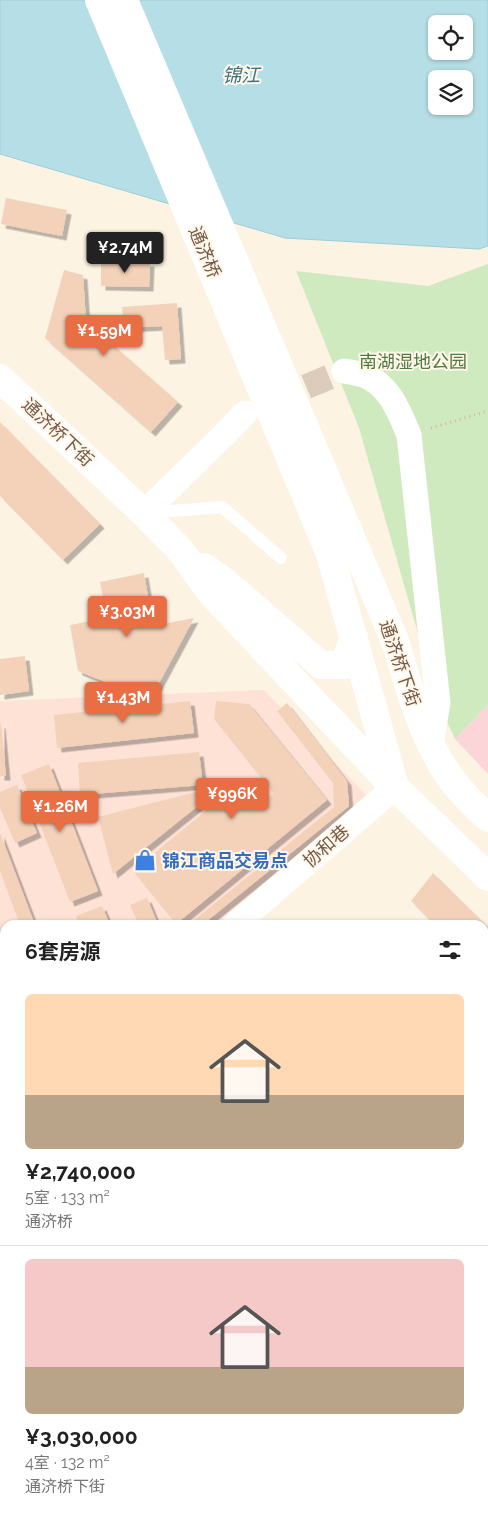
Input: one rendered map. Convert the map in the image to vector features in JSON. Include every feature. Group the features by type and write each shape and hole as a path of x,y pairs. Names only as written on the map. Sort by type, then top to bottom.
{"street":[{"name":"通济桥","path":"100,0 322,500"},
{"name":"通济桥","path":"124,0 322,500"},
{"path":"344,371 364,375 382,387 397,405 409,435 438,703 431,744"},
{"name":"通济桥下街","path":"0,378 144,513 180,550 212,594 395,788 488,877"},
{"path":"144,513 245,413"},
{"name":"通济桥下街","path":"322,500 330,554 395,788"},
{"name":"通济桥下街","path":"322,500 394,641 416,711 431,744 455,783 482,808"},
{"name":"通济桥下街","path":"180,550 225,582 321,665 344,666 354,637"},
{"name":"协和巷","path":"241,920 395,788"}],"lane":[{"path":"144,513 222,507 281,558"}],"path":[{"path":"409,435 488,411"}],"shaded area":[{"name":"锦江商品交易点","path":"264,690 367,796 219,920 0,920 0,701"},
{"path":"488,705 488,774 455,739"}],"green space":[{"name":"南湖湿地公园","path":"488,264 488,705 455,739 438,703 359,428 296,271 428,286"}],"water":[{"name":"锦江","path":"0,0 488,0 488,246 479,249 285,238 0,154"}],"building":[{"path":"6,198 67,210 62,236 1,224"},
{"path":"101,261 150,262 149,287 101,286"},
{"path":"64,270 83,275 86,321 178,402 151,432 45,338"},
{"path":"177,303 181,359 165,360 162,326 124,328 122,307"},
{"path":"0,422 100,524 63,560 0,496"},
{"path":"144,573 153,626 194,618 151,698 136,682 118,687 78,671 70,625 107,618 100,582"},
{"path":"25,656 29,691 0,695 0,659"},
{"path":"190,701 194,733 57,748 54,715"},
{"path":"216,701 249,704 327,800 181,920 173,920 133,871 245,778 264,801 274,794 214,719"},
{"path":"287,703 347,781 349,806 208,920 194,920 334,807 333,783 277,711"},
{"path":"1,724 6,776 0,776"},
{"path":"199,752 203,785 80,795 78,763"},
{"path":"49,764 98,891 70,902 21,775"},
{"path":"17,785 37,833 15,843 0,808 0,792"},
{"path":"196,792 199,805 113,874 98,817"},
{"path":"0,833 33,920 18,920 0,871"},
{"path":"433,873 481,920 430,920 411,901"},
{"path":"147,898 156,920 137,920 130,905"},
{"path":"102,906 108,920 77,920 76,916"}],"tunnel":[{"path":"272,401 344,371"}],"place":[{"name":"锦江商品交易点","path":"145,860"}]}
